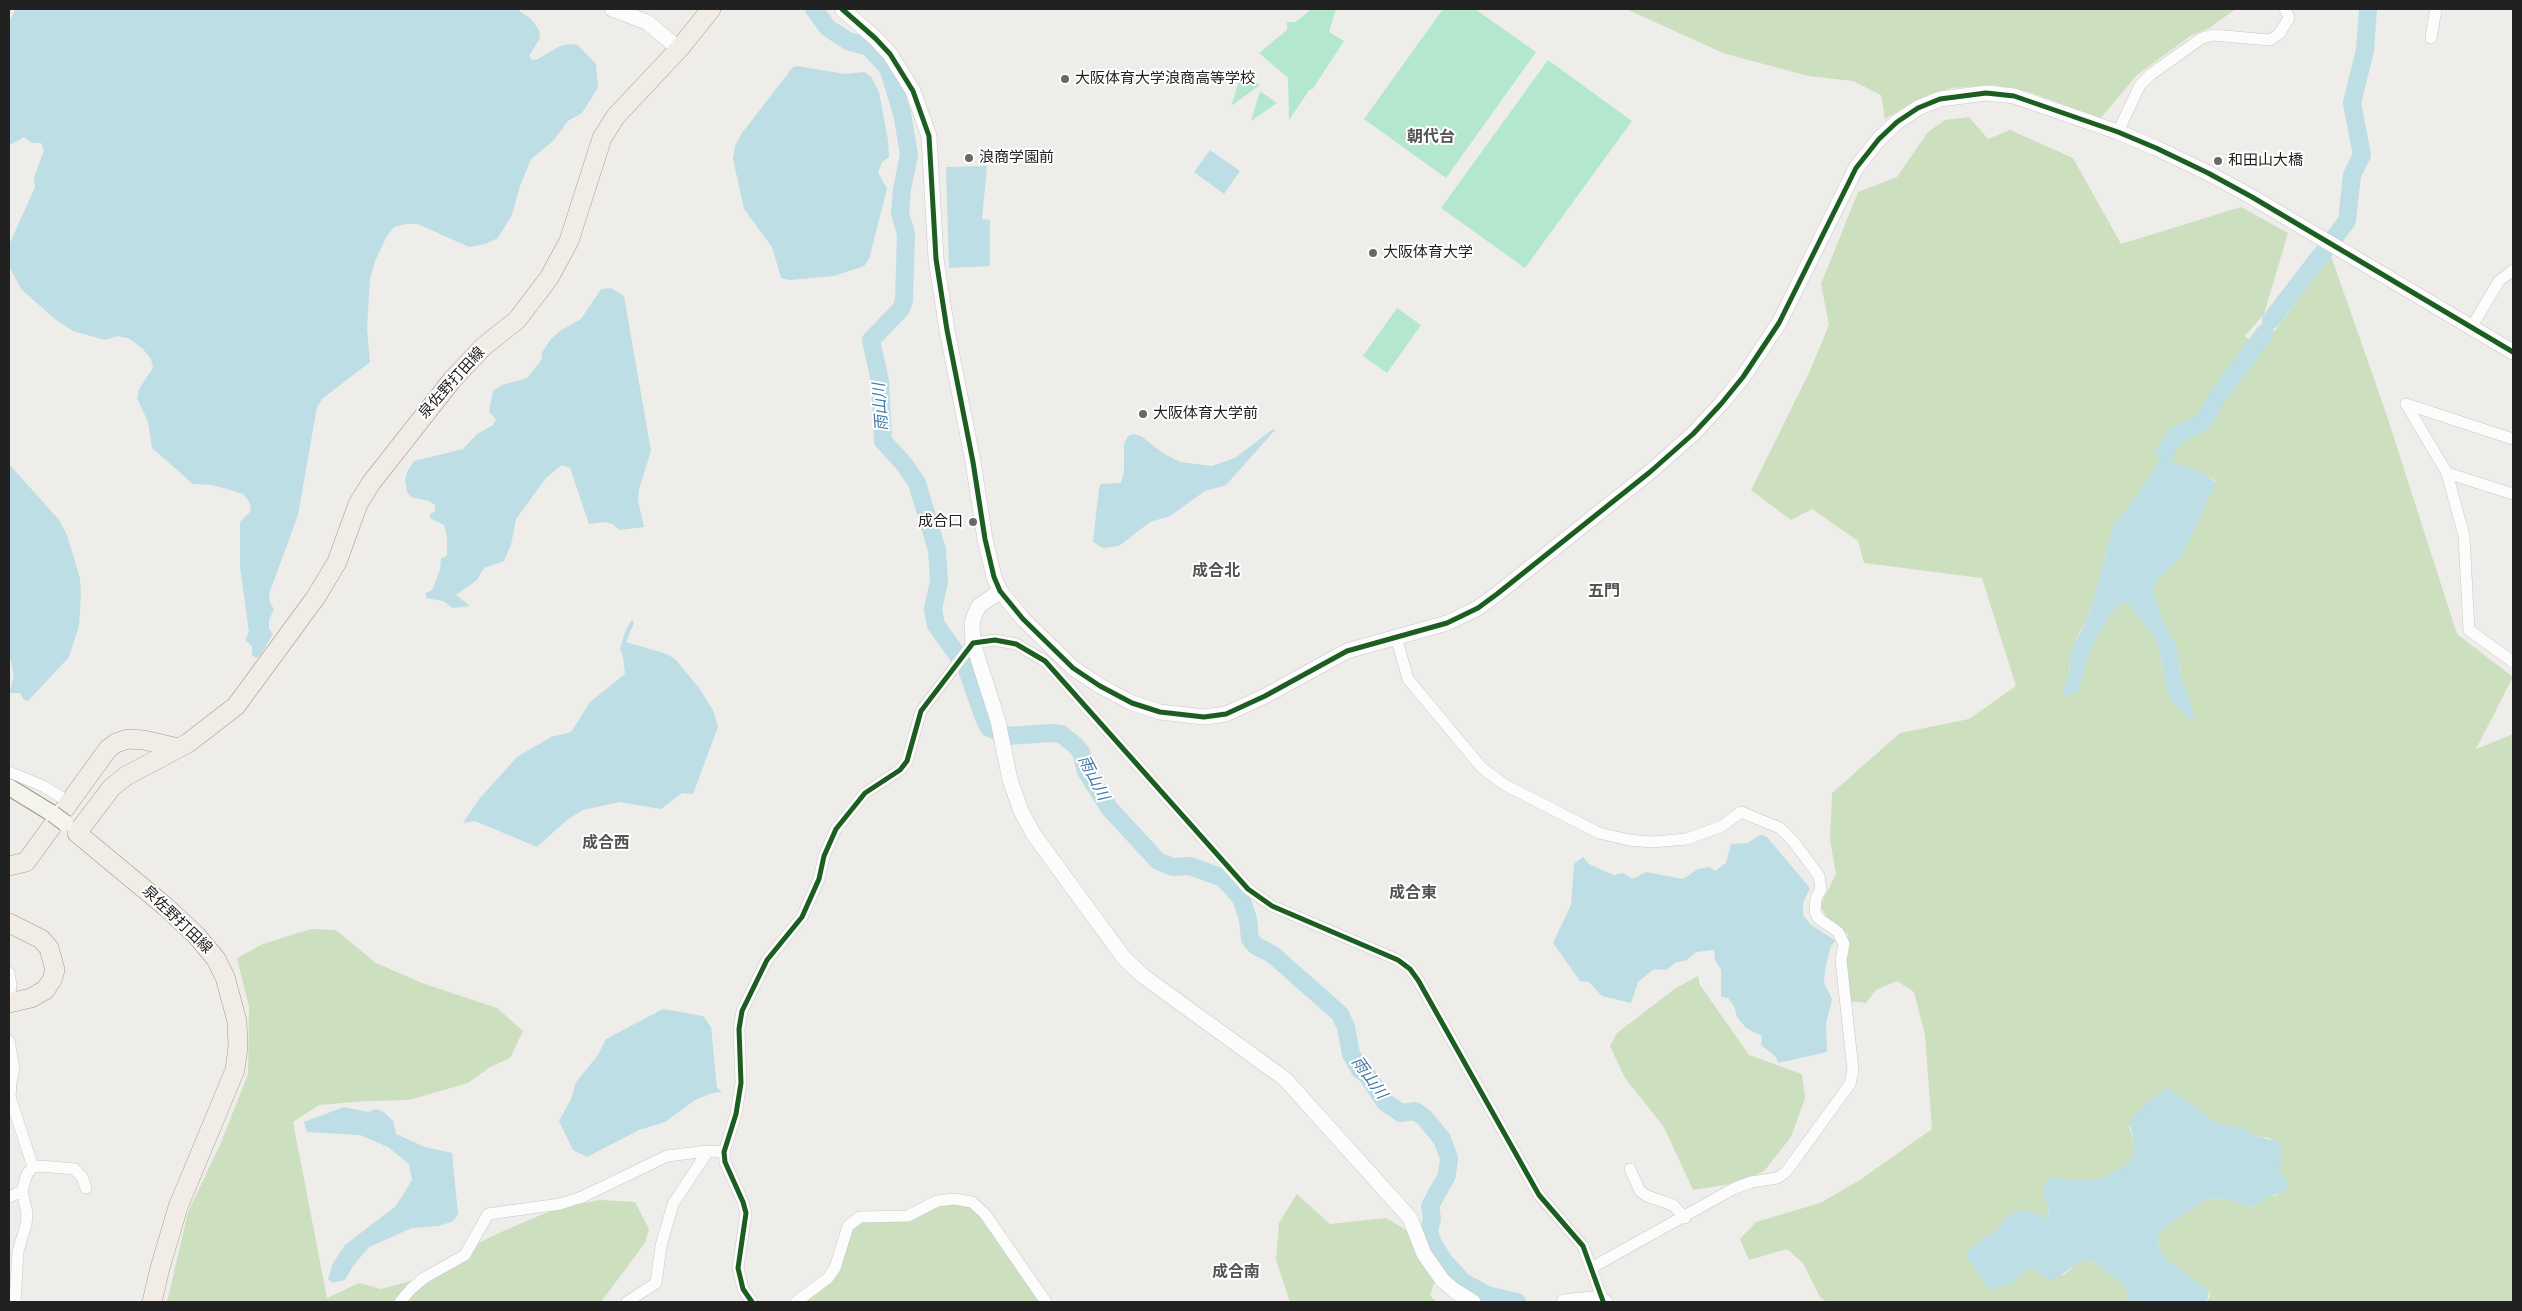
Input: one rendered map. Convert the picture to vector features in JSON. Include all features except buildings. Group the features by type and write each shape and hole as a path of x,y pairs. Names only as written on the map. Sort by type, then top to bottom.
{"main road":[{"name":"泉佐野打田線","path":"152,1302 178,1207 235,1070 238,1047 237,1021 225,977 216,959 196,935 166,907 65,823 126,776 178,748 217,723 236,706 316,597 337,562 358,504 371,483 457,374 484,346 517,320 535,299 549,278 569,240 602,138 616,116 679,49 711,9"},
{"path":"9,866 26,862 108,749 116,743 128,739 144,740 178,748"},
{"path":"9,787 65,823"},
{"path":"9,923 41,939 49,948 55,970 52,980 45,990 31,998 9,1002"}],"street":[{"path":"612,9 647,22 679,49"},
{"path":"842,9 890,54 913,91 928,136 936,259 947,330 973,462 985,539 994,576 1000,591 1050,647 1080,672 1132,703 1184,716 1204,717 1226,714 1265,696 1347,651 1446,623 1478,608 1694,434 1743,377 1762,350 1788,306 1856,168 1879,139 1897,122 1918,108 1940,100 1986,93 2014,96 2118,132 2208,172 2513,352"},
{"path":"2118,132 2140,84 2150,75 2202,38 2213,35 2270,40 2278,34 2289,18 2285,9"},
{"path":"2431,38 2436,9"},
{"path":"2471,328 2499,281 2513,270"},
{"path":"2513,439 2406,404 2418,420 2447,473 2464,536 2469,630 2513,662"},
{"path":"2447,473 2513,494"},
{"path":"1000,591 980,606 974,616 972,624 973,643 998,721 1010,780 1021,811 1034,835 1108,940 1124,958 1143,976 1290,1084 1410,1218 1424,1254 1443,1280 1455,1291 1473,1302"},
{"path":"1396,637 1408,679 1482,768 1528,798 1599,833 1629,840 1652,842 1687,839 1707,833 1741,812 1780,828 1793,840 1819,876 1822,882 1821,889 1816,898 1815,912 1818,918 1838,932 1844,944 1841,960 1853,1070 1850,1084 1786,1172 1777,1178 1751,1182 1733,1189 1685,1218 1591,1268"},
{"path":"752,1302 743,1289 738,1268 746,1213 725,1162 724,1152 736,1114 741,1082 739,1029 742,1011 767,960 802,917 819,879 824,856 836,829 865,793 900,770 907,761 921,711 973,643 995,640 1016,644 1045,661 1259,898 1272,906 1398,960 1410,969 1539,1195 1583,1246 1604,1302"},
{"path":"9,772 43,786 69,802"},
{"path":"9,972 11,985 9,1002"},
{"path":"9,1041 14,1068 11,1082 11,1108 33,1168"},
{"path":"400,1302 410,1289 424,1278 465,1255 488,1214 560,1204 582,1197 667,1156 708,1151 724,1152"},
{"path":"627,1302 656,1283 661,1246 673,1204 708,1151"},
{"path":"15,1302 18,1251 26,1225 27,1213 22,1191 27,1174 33,1168 74,1168 82,1178 86,1188"},
{"path":"1630,1169 1640,1191 1647,1196 1673,1205 1685,1218"},
{"path":"9,1197 22,1191"},
{"path":"796,1302 828,1278 835,1268 848,1226 860,1217 908,1216 937,1201 954,1199 972,1202 985,1214 1046,1302"},
{"path":"1564,1302 1592,1299 1604,1302"}],"green space":[{"path":"1311,9 1336,9 1329,32 1344,41 1312,90 1310,89 1289,120 1288,78 1259,53 1287,30 1287,22 1296,22"},
{"path":"1443,9 1475,9 1536,52 1446,178 1364,119"},
{"path":"1626,9 2236,9 2209,28 2192,35 2137,75 2101,118 2029,92 1995,85 1952,88 1933,93 1913,102 1885,119 1881,95 1853,81 1808,76 1723,53"},
{"path":"1548,60 1632,121 1525,268 1441,208"},
{"path":"1242,72 1260,85 1231,106"},
{"path":"1260,91 1277,103 1251,121"},
{"path":"1969,117 1988,139 2010,130 2073,158 2121,244 2241,207 2288,233 2264,314 2245,336 2261,349 2331,256 2386,413 2457,634 2513,677 2476,749 2513,734 2513,1302 2207,1302 2210,1296 2209,1291 2167,1260 2161,1252 2157,1242 2161,1230 2206,1199 2226,1198 2252,1208 2269,1196 2276,1195 2287,1187 2287,1181 2279,1173 2278,1167 2282,1147 2269,1138 2256,1136 2244,1128 2217,1123 2169,1088 2153,1098 2129,1127 2134,1142 2130,1163 2101,1179 2062,1180 2049,1177 2047,1203 2050,1218 2047,1220 2040,1214 2016,1210 2004,1219 1998,1229 1970,1248 1966,1255 1990,1291 2002,1285 2010,1285 2020,1275 2029,1270 2064,1275 2083,1260 2093,1262 2121,1282 2127,1292 2129,1302 1827,1302 1820,1297 1803,1263 1787,1249 1749,1260 1740,1239 1756,1222 1820,1203 1860,1180 1932,1129 1925,1035 1914,992 1897,981 1876,990 1866,1003 1848,1001 1843,961 1848,934 1828,919 1820,906 1836,874 1830,840 1832,793 1900,733 1969,719 2016,686 1982,578 1864,563 1858,541 1812,509 1791,520 1751,490 1809,373 1829,325 1821,284 1858,192 1897,177 1928,132 1945,120","holes":["2165,454 2175,463 2204,474 2216,481 2182,556 2156,581 2153,592 2160,615 2176,645 2180,674 2189,698 2194,722 2168,694 2157,641 2128,603 2122,603 2111,614 2100,631 2090,650 2079,688 2060,693 2065,688 2069,675 2070,661 2077,637 2089,615 2114,524 2131,504"]},
{"path":"1397,308 1421,325 1387,373 1363,356"},
{"path":"311,929 336,930 376,963 422,983 497,1008 523,1031 510,1058 490,1067 468,1083 409,1100 319,1105 293,1122 327,1298 359,1283 381,1289 414,1280 442,1261 499,1233 557,1208 600,1200 635,1202 649,1229 645,1243 601,1302 167,1302 188,1212 220,1145 248,1074 249,1007 237,958 263,944"},
{"path":"1698,976 1700,985 1749,1055 1802,1074 1805,1098 1791,1137 1765,1170 1743,1182 1693,1190 1664,1127 1625,1078 1610,1046 1617,1033 1676,988"},
{"path":"1297,1194 1330,1224 1386,1218 1408,1231 1437,1275 1430,1295 1437,1302 1290,1302 1276,1260 1279,1223"},
{"path":"937,1201 972,1202 1046,1302 796,1302 828,1278 848,1226 860,1217 908,1216"}],"water":[{"path":"16,9 517,9 531,19 539,30 540,38 529,56 532,60 538,59 560,46 571,44 578,45 596,64 598,87 582,113 568,121 554,140 531,159 520,186 512,215 498,238 485,244 469,247 418,224 394,227 387,236 375,261 370,279 367,328 370,362 322,399 317,407 298,515 269,594 270,603 274,609 269,620 269,629 273,634 260,656 256,658 252,655 252,646 245,640 249,632 240,567 240,522 250,512 251,506 248,500 243,494 227,489 212,485 193,484 152,448 148,422 137,398 139,389 153,368 151,359 143,349 130,339 118,336 105,340 73,331 56,320 21,289 9,266 9,245 35,187 34,178 44,150 41,143 32,143 24,137 12,144 9,143 9,21"},
{"path":"797,66 845,74 865,72 872,78 879,92 888,140 889,157 882,162 878,172 887,189 869,259 864,266 834,276 790,280 781,278 772,247 744,209 733,159 735,146 742,133 793,67"},
{"path":"1210,150 1240,171 1224,194 1194,172"},
{"path":"987,166 982,219 990,220 990,266 949,268 946,167"},
{"path":"611,288 624,296 651,451 639,489 638,501 644,527 619,530 613,524 603,522 589,524 570,468 562,465 546,478 516,519 511,545 504,561 484,568 477,580 456,595 470,606 453,608 443,601 426,598 426,593 432,590 440,570 441,558 447,556 447,537 444,525 430,518 430,514 435,511 435,505 429,501 411,497 407,492 405,479 408,470 414,461 463,449 477,434 493,425 496,419 489,412 493,391 502,385 527,378 542,359 542,353 550,340 560,331 581,319 601,289"},
{"path":"1273,429 1275,430 1226,485 1205,491 1170,516 1150,522 1119,546 1103,548 1093,542 1099,488 1101,484 1121,483 1124,471 1124,444 1128,436 1133,434 1141,436 1163,453 1180,462 1212,466 1235,458"},
{"path":"2165,453 2175,463 2204,474 2216,482 2182,556 2156,581 2153,592 2160,615 2176,645 2180,674 2189,698 2195,723 2175,705 2168,694 2157,641 2128,603 2122,603 2111,614 2100,631 2090,650 2076,693 2066,696 2060,693 2065,688 2069,675 2071,651 2089,615 2114,524 2131,504"},
{"path":"9,464 59,520 67,535 80,578 79,626 69,657 28,701 24,700 20,693 9,693 14,676 9,652"},
{"path":"632,620 634,623 626,642 667,654 676,660 699,688 713,710 718,727 693,794 682,793 661,809 620,802 583,810 567,820 537,847 475,821 463,823 480,798 517,757 551,737 571,732 590,702 625,674 623,656 620,649 626,629"},
{"path":"1760,835 1766,836 1810,888 1803,903 1803,915 1810,924 1836,941 1831,946 1825,970 1824,983 1832,999 1826,1024 1827,1052 1778,1063 1776,1057 1761,1045 1762,1036 1746,1028 1737,1017 1734,1006 1728,998 1721,997 1721,970 1715,960 1714,950 1696,952 1687,960 1675,963 1666,970 1654,969 1638,982 1631,1003 1602,996 1589,982 1580,981 1553,943 1571,905 1574,864 1583,857 1589,864 1614,875 1623,873 1633,879 1646,872 1683,879 1698,869 1709,867 1715,871 1726,863 1731,844 1748,843"},
{"path":"663,1009 703,1016 711,1027 717,1088 722,1092 712,1093 695,1100 665,1122 639,1130 587,1157 573,1150 559,1121 571,1099 576,1082 598,1055 606,1039"},
{"path":"2169,1088 2217,1123 2244,1128 2256,1136 2279,1142 2282,1146 2279,1172 2287,1181 2287,1187 2283,1192 2269,1196 2252,1208 2226,1198 2206,1199 2161,1230 2157,1242 2161,1252 2167,1260 2209,1291 2207,1302 2129,1302 2127,1292 2121,1282 2093,1262 2083,1260 2051,1282 2037,1271 2029,1270 2020,1275 2010,1285 2002,1285 1990,1291 1966,1255 1970,1248 1998,1229 2004,1218 2010,1216 2016,1210 2040,1214 2048,1220 2050,1218 2047,1203 2044,1199 2044,1187 2049,1177 2063,1180 2101,1179 2129,1163 2133,1155 2134,1142 2129,1121 2153,1098"},
{"path":"344,1107 368,1112 376,1109 384,1112 393,1121 396,1134 425,1147 452,1153 458,1214 453,1221 439,1226 412,1228 369,1247 353,1266 345,1280 332,1283 328,1279 333,1263 345,1245 396,1206 412,1180 409,1164 388,1147 360,1135 307,1132 304,1122"}],"waterway":[{"name":"雨山川","path":"814,9 828,28 848,41 869,47 888,68 902,113 909,155 902,189 900,213 906,234 904,300 901,309 871,340 880,381 883,441 904,464 917,483 937,550 939,582 933,609 936,625 966,667 989,728 1008,736 1061,734 1081,752 1086,771 1109,808 1158,861 1173,867 1190,866 1223,878 1241,898 1248,919 1250,939 1256,946 1272,954 1340,1014 1346,1027 1351,1054 1360,1070 1367,1075 1385,1102 1401,1113 1415,1111 1424,1117 1442,1139 1449,1158 1447,1175 1430,1206 1432,1219 1429,1231 1433,1244 1444,1261 1463,1282 1487,1295 1517,1302"},
{"path":"2271,320 2347,221 2352,175 2362,155 2352,103 2365,50 2368,9"},
{"path":"2165,453 2175,436 2204,421 2218,396 2265,333"}],"cycle path":[{"path":"842,9 890,54 913,91 929,136 936,259 947,330 973,462 985,539 994,577 1000,591 1023,619 1073,668 1100,686 1132,703 1160,712 1204,717 1226,714 1265,696 1347,651 1447,623 1478,608 1497,594 1650,472 1693,434 1721,404 1743,377 1779,323 1856,168 1879,139 1897,122 1918,108 1940,99 1986,93 2014,96 2118,132 2156,148 2252,197 2513,352"},
{"path":"752,1302 743,1289 738,1268 746,1213 725,1162 724,1152 736,1114 741,1083 739,1029 742,1011 767,960 802,917 819,879 824,856 836,829 865,793 900,770 907,761 921,711 973,643 995,640 1016,644 1045,661 1248,889 1272,906 1398,960 1410,969 1539,1195 1583,1246 1603,1301"}],"place":[{"name":"大阪体育大学浪商高等学校","path":"1065,79"},
{"name":"浪商学園前","path":"969,158"},
{"name":"和田山大橋","path":"2218,161"},
{"name":"大阪体育大学","path":"1373,253"},
{"name":"大阪体育大学前","path":"1143,414"},
{"name":"成合口","path":"973,522"}],"district":[{"name":"朝代台","path":"1431,138"},
{"name":"成合北","path":"1216,572"},
{"name":"五門","path":"1604,592"},
{"name":"成合西","path":"606,844"},
{"name":"成合東","path":"1413,894"},
{"name":"成合南","path":"1236,1273"}]}
